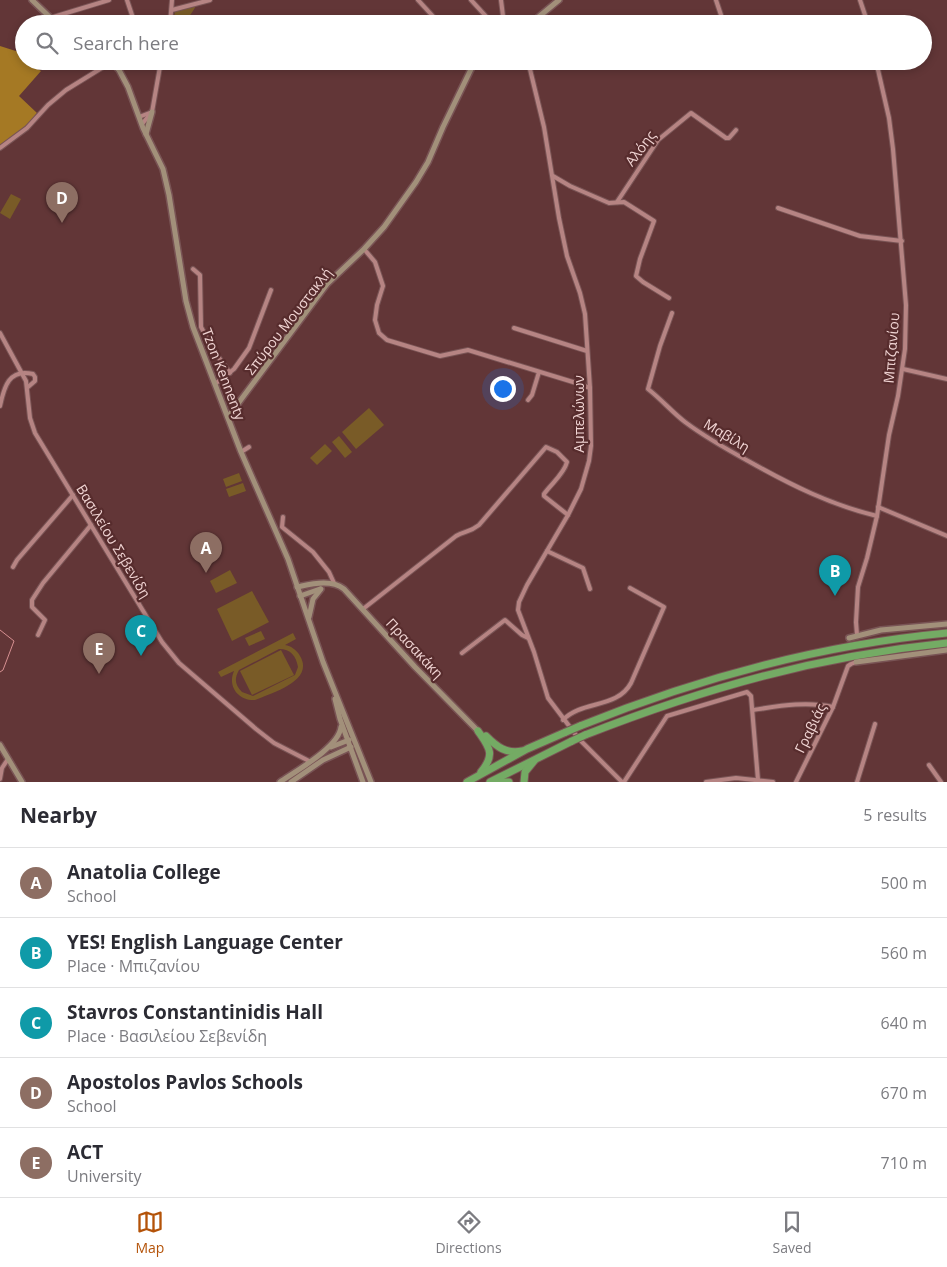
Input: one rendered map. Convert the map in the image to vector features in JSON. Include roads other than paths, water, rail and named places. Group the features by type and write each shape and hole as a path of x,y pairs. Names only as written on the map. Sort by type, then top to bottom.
{"highway":[{"path":"470,780 566,732 677,690 767,663 832,649 947,633"},
{"path":"490,782 572,741 690,697 772,672 856,655 947,643"},
{"path":"478,731 505,751 520,752 528,750"},
{"path":"470,780 486,766 490,755 489,747 478,731"},
{"path":"524,782 524,775 527,770 543,754"},
{"path":"501,782 509,782"}],"main road":[{"path":"32,0 47,15"},
{"path":"541,15 559,0"},
{"name":"Tzon Kennenty","path":"119,70 128,87 146,135 163,169 188,310 196,337 241,452 280,540 334,691 371,782"},
{"name":"Σπύρου Μουστακλή","path":"228,418 327,284 364,249 387,223 426,167 446,119 470,70"},
{"path":"146,135 152,112"},
{"path":"297,587 309,584 331,583"},
{"path":"300,596 321,589 331,583"},
{"name":"Πρασακάκη","path":"331,583 348,592 415,667 478,731"},
{"path":"308,620 313,599 321,589"},
{"path":"848,638 881,630 947,624"},
{"path":"856,662 947,650"},
{"name":"Tzon Kennenty","path":"334,691 340,719 350,748"},
{"path":"280,782 332,744 339,736 341,729 340,719"},
{"path":"322,752 354,738"},
{"path":"291,782 323,760 357,744"},
{"path":"0,746 22,782"},
{"path":"350,748 362,782"}],"street":[{"path":"60,15 109,0"},
{"path":"127,0 132,15"},
{"path":"171,15 172,0"},
{"path":"172,10 210,0"},
{"path":"418,0 432,15"},
{"path":"471,0 485,15"},
{"path":"501,0 503,15"},
{"path":"716,0 721,15"},
{"path":"860,0 865,15"},
{"path":"0,148 27,128 48,104 66,90 99,70"},
{"path":"142,124 152,112 159,70"},
{"name":"Αμπελώνων","path":"530,70 544,127 567,256 583,307 590,388 590,446 589,462 580,489 568,515 519,602 518,610 534,652 546,694 563,720 590,751 623,782"},
{"name":"Μπιζανίου","path":"857,635 858,587 877,516 889,435 903,369 906,305 902,241 890,129 878,70"},
{"path":"139,117 152,112"},
{"name":"Αλόης","path":"617,202 658,140 691,113 726,138 729,138 736,130"},
{"path":"553,176 570,186 609,203 624,202 629,204 654,222 646,239 636,276 669,298"},
{"path":"778,208 860,236 902,241"},
{"path":"364,249 375,262 383,286 377,305 376,320 379,333 383,337 394,343 436,356 446,356 468,350 590,388"},
{"path":"193,269 200,275 201,327 214,352 230,373"},
{"path":"215,384 230,373 249,348 271,290"},
{"name":"Μαβίλη","path":"672,313 660,346 648,389 684,422 719,445 781,480 824,500 877,516"},
{"path":"514,328 588,351"},
{"name":"Βασιλείου Σεβενίδη","path":"0,333 1,338 23,373 28,387 28,408 33,430 162,642 179,662 272,741 309,761"},
{"path":"903,369 918,374 947,379"},
{"path":"528,400 532,394 539,372"},
{"path":"0,406 4,388 13,376 32,373 35,377 34,382 28,387"},
{"path":"363,609 460,533 469,532 479,525 546,446 557,452 567,462 544,496 568,515"},
{"path":"241,452 249,447"},
{"path":"14,567 17,560 73,495"},
{"path":"878,507 947,536"},
{"name":"Πρασακάκη","path":"283,517 282,527 313,552 330,572 331,583"},
{"path":"38,635 45,620 32,607 32,600 43,583 91,525"},
{"path":"547,551 584,568 590,589"},
{"path":"563,720 572,712 620,696 631,683 664,607 630,588"},
{"path":"462,653 505,620 528,638"},
{"name":"Γραβιάς","path":"796,782 833,707 849,665 856,662"},
{"path":"623,782 667,716 749,693 753,710 758,780"},
{"path":"753,710 801,705 833,707"},
{"path":"857,782 875,724"},
{"path":"0,779 1,769 8,759"},
{"path":"929,765 941,782"},
{"path":"706,782 734,778 773,782"}],"waterway":[{"path":"0,630 14,641 3,670 0,672"}],"place":[{"name":"Apostolos Pavlos Schools","path":"62,223"},
{"name":"Anatolia College","path":"206,573"},
{"name":"YES! English Language Center","path":"835,596"},
{"name":"Stavros Constantinidis Hall","path":"141,656"},
{"name":"ACT","path":"99,674"}]}
